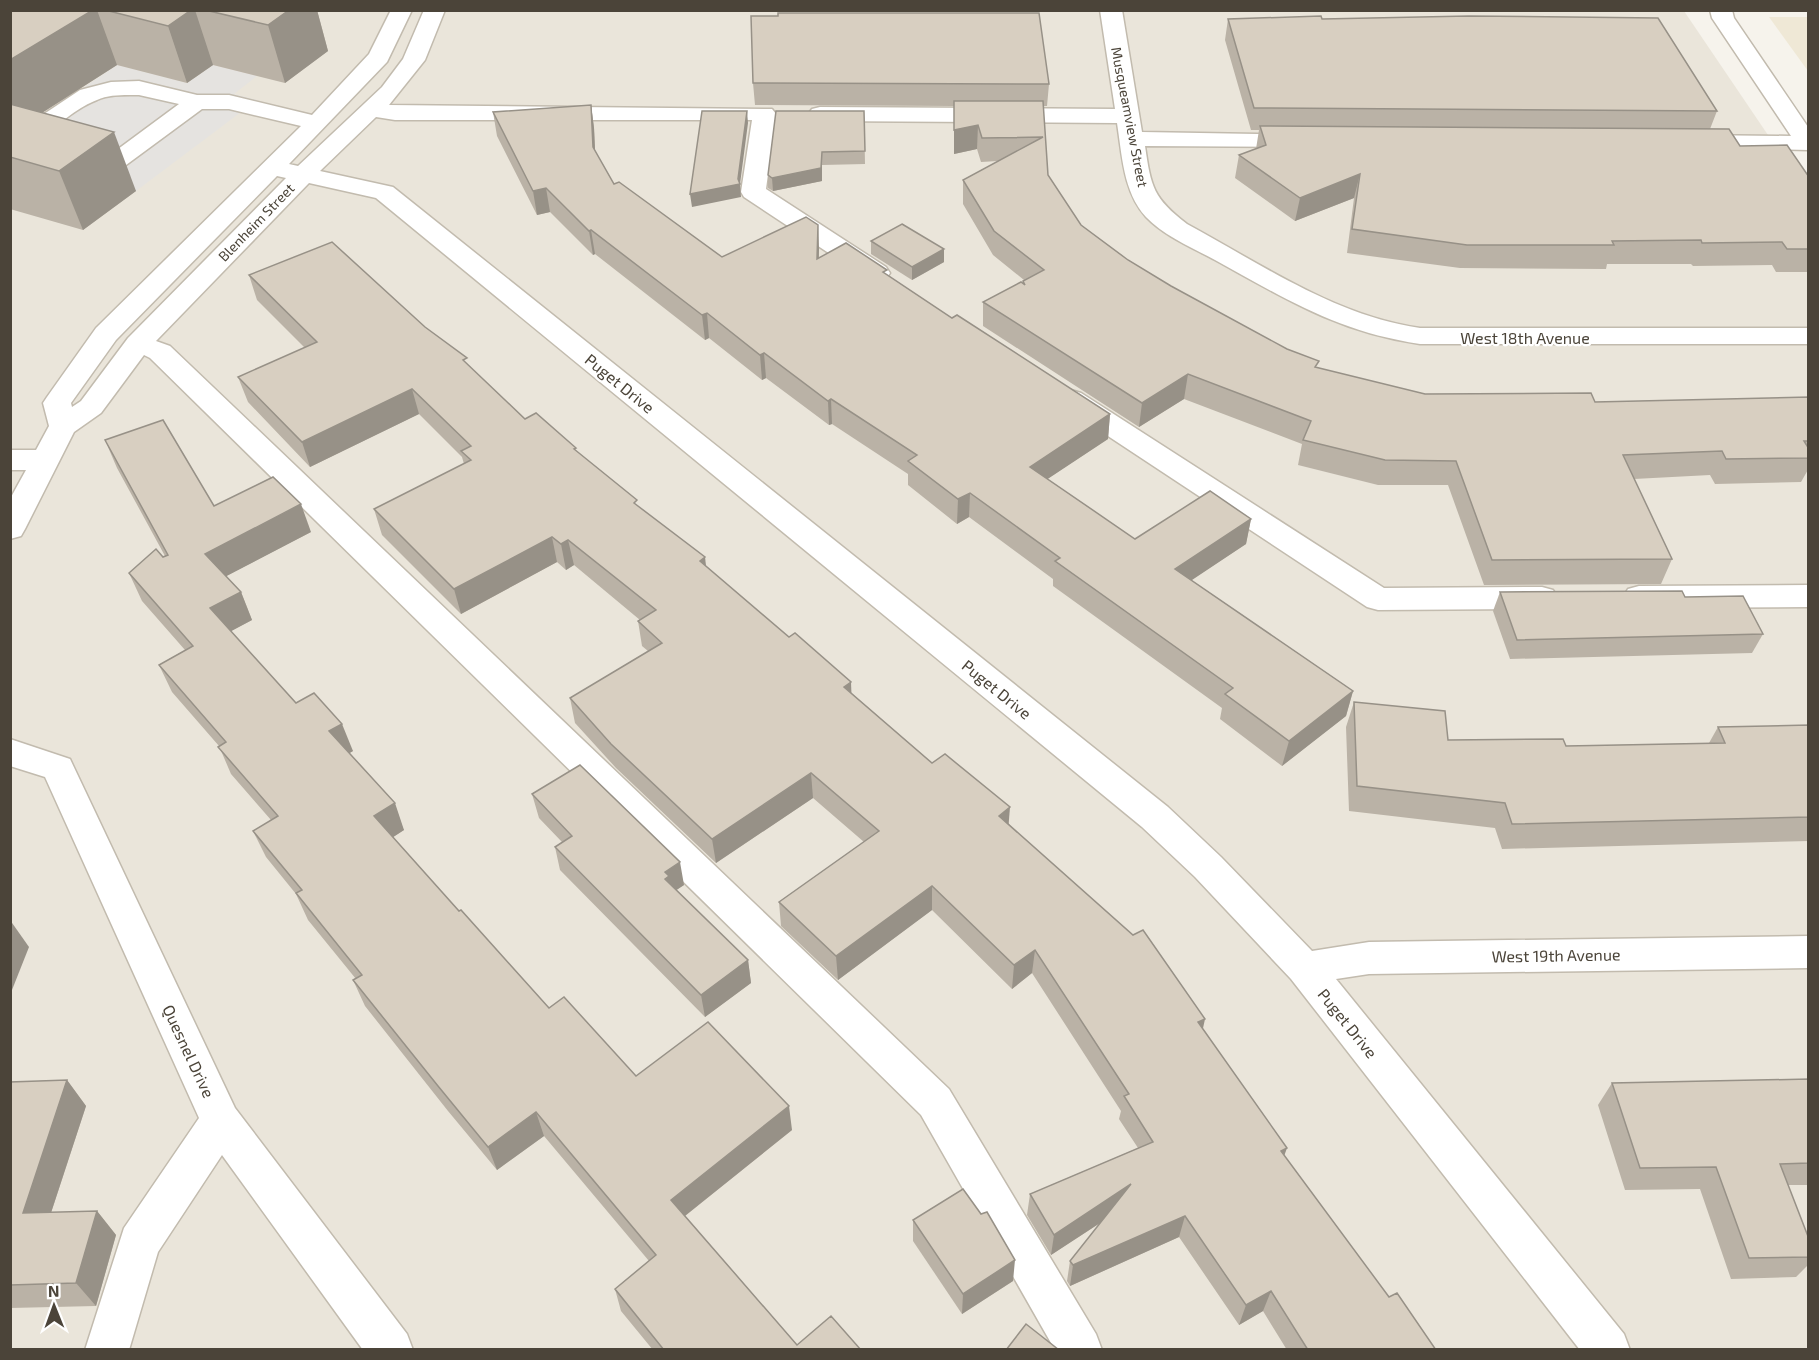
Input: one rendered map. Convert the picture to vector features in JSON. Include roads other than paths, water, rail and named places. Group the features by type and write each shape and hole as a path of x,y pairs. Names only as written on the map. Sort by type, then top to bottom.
{"street":[{"name":"Blenheim Street","path":"63,426 57,403 106,334 318,123 379,57 402,10"},
{"name":"Blenheim Street","path":"10,529 63,426 91,407 138,344 303,174 390,92 414,60 435,10"},
{"name":"Musqueamview Street","path":"1111,10 1129,127 1142,191 1155,212 1178,230 1255,273"},
{"path":"1721,10 1728,26 1809,143"},
{"path":"196,102 114,163 44,144 35,139 46,123 88,95 111,89 139,88 196,102 229,102 318,123"},
{"path":"370,109 395,113 783,114 1129,127 1328,140"},
{"path":"783,114 753,192 902,289"},
{"path":"1674,142 1809,143"},
{"name":"Puget Drive","path":"273,168 384,192 1155,817 1208,867 1304,968 1608,1350"},
{"name":"West 18th Avenue","path":"1255,273 1351,322 1385,331 1420,336 1809,336"},
{"path":"138,344 160,352 935,1102 1080,1350"},
{"path":"1051,386 1378,599 1569,598"},
{"path":"10,460 44,460"},
{"path":"1617,597 1809,596"},
{"name":"Quesnel Drive","path":"10,752 58,768 221,1121 391,1350"},
{"name":"West 19th Avenue","path":"1304,968 1369,958 1809,952"},
{"path":"107,1350 139,1243 221,1121"}]}
